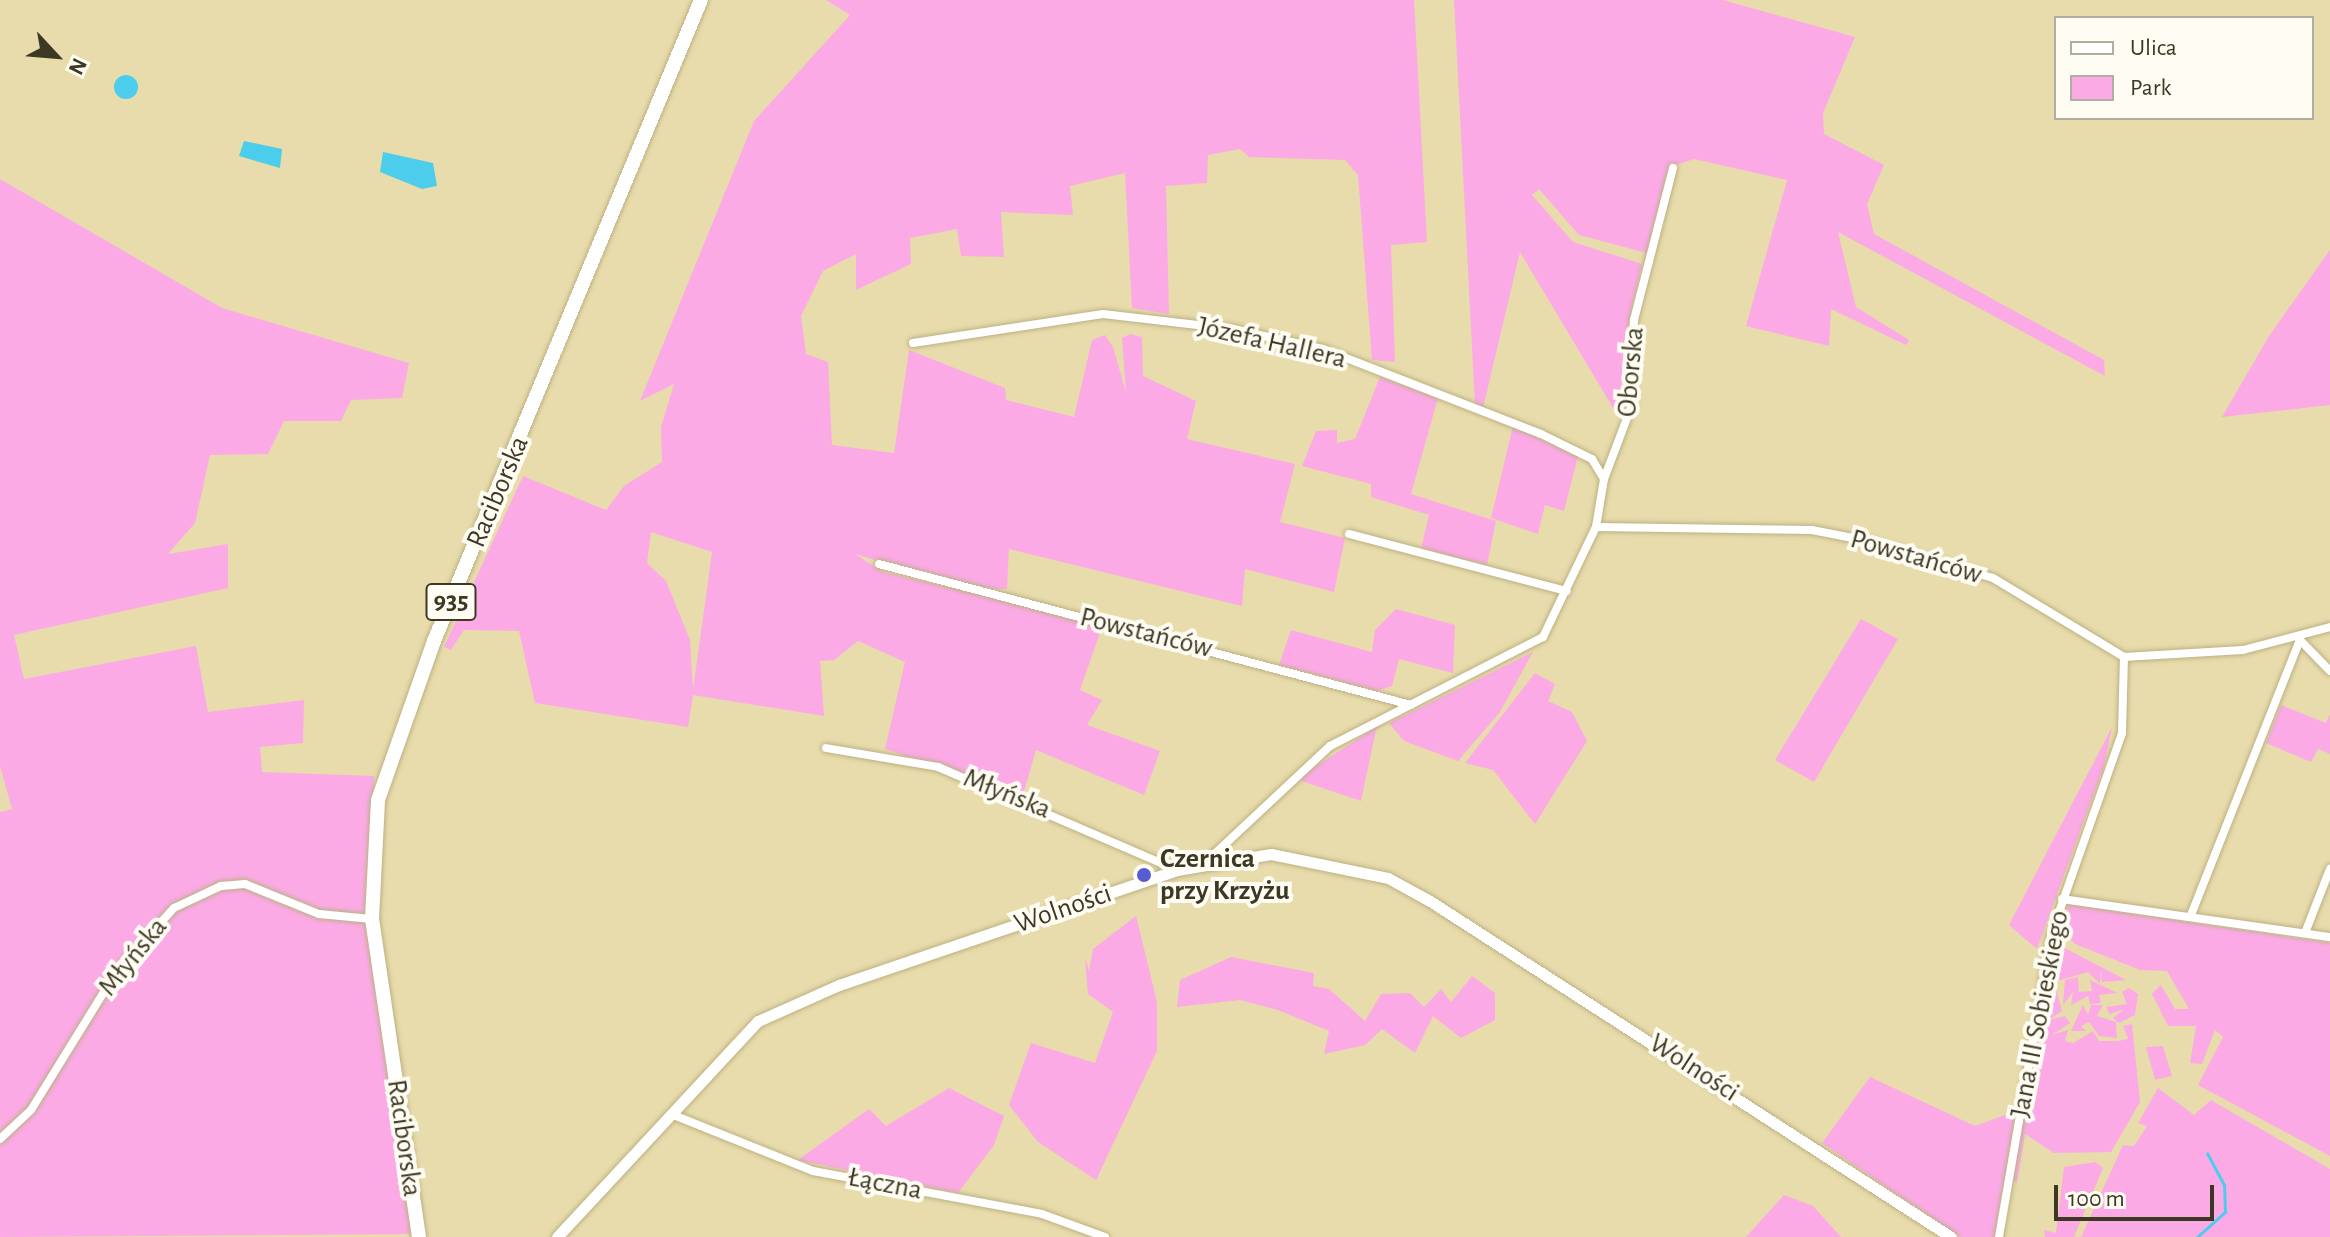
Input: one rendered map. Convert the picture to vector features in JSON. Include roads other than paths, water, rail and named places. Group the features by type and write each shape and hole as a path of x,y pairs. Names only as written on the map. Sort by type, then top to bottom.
{"main road":[{"name":"Raciborska","path":"419,1237 372,919 372,836 400,729 701,0"}],"street":[{"name":"Oborska","path":"1596,527 1604,479 1632,405 1634,320 1673,168"},
{"name":"Józefa Hallera","path":"913,343 1103,314 1232,329 1323,349 1541,434 1592,459 1604,479"},
{"path":"1207,861 1305,766 1393,713 1543,637 1596,527"},
{"name":"Powstańców","path":"1596,527 1812,530 1894,548 1993,578 2124,657"},
{"path":"1349,534 1567,591"},
{"name":"Powstańców","path":"879,564 1390,695 1411,705"},
{"path":"2124,657 2300,640 2330,627"},
{"path":"2300,640 2330,671"},
{"path":"2191,915 2300,640"},
{"name":"Jana III Sobieskiego","path":"1999,1237 2062,899 2114,769 2124,657"},
{"path":"1390,695 1393,713"},
{"name":"Młyńska","path":"826,748 938,767 1177,870"},
{"name":"Wolności","path":"557,1237 758,1021 839,985 1177,870 1207,861 1271,854 1388,878 1951,1237"},
{"path":"2305,933 2330,869"},
{"name":"Młyńska","path":"0,1139 31,1110 117,971 174,908 221,886 245,884 319,914 372,919"},
{"path":"2062,899 2330,937"},
{"name":"Łączna","path":"671,1114 813,1171 1027,1210 1105,1237"}],"water":[{"path":"126,75 137,82 138,87 131,98 126,99 115,92 114,87 121,76"},
{"path":"244,141 282,149 280,168 239,156"},
{"path":"383,152 433,163 437,186 422,189 380,172"}],"waterway":[{"path":"2197,1237 2225,1212 2224,1185 2207,1153"}],"place":[{"name":"Czernica przy Krzyżu","path":"1144,875"}]}
